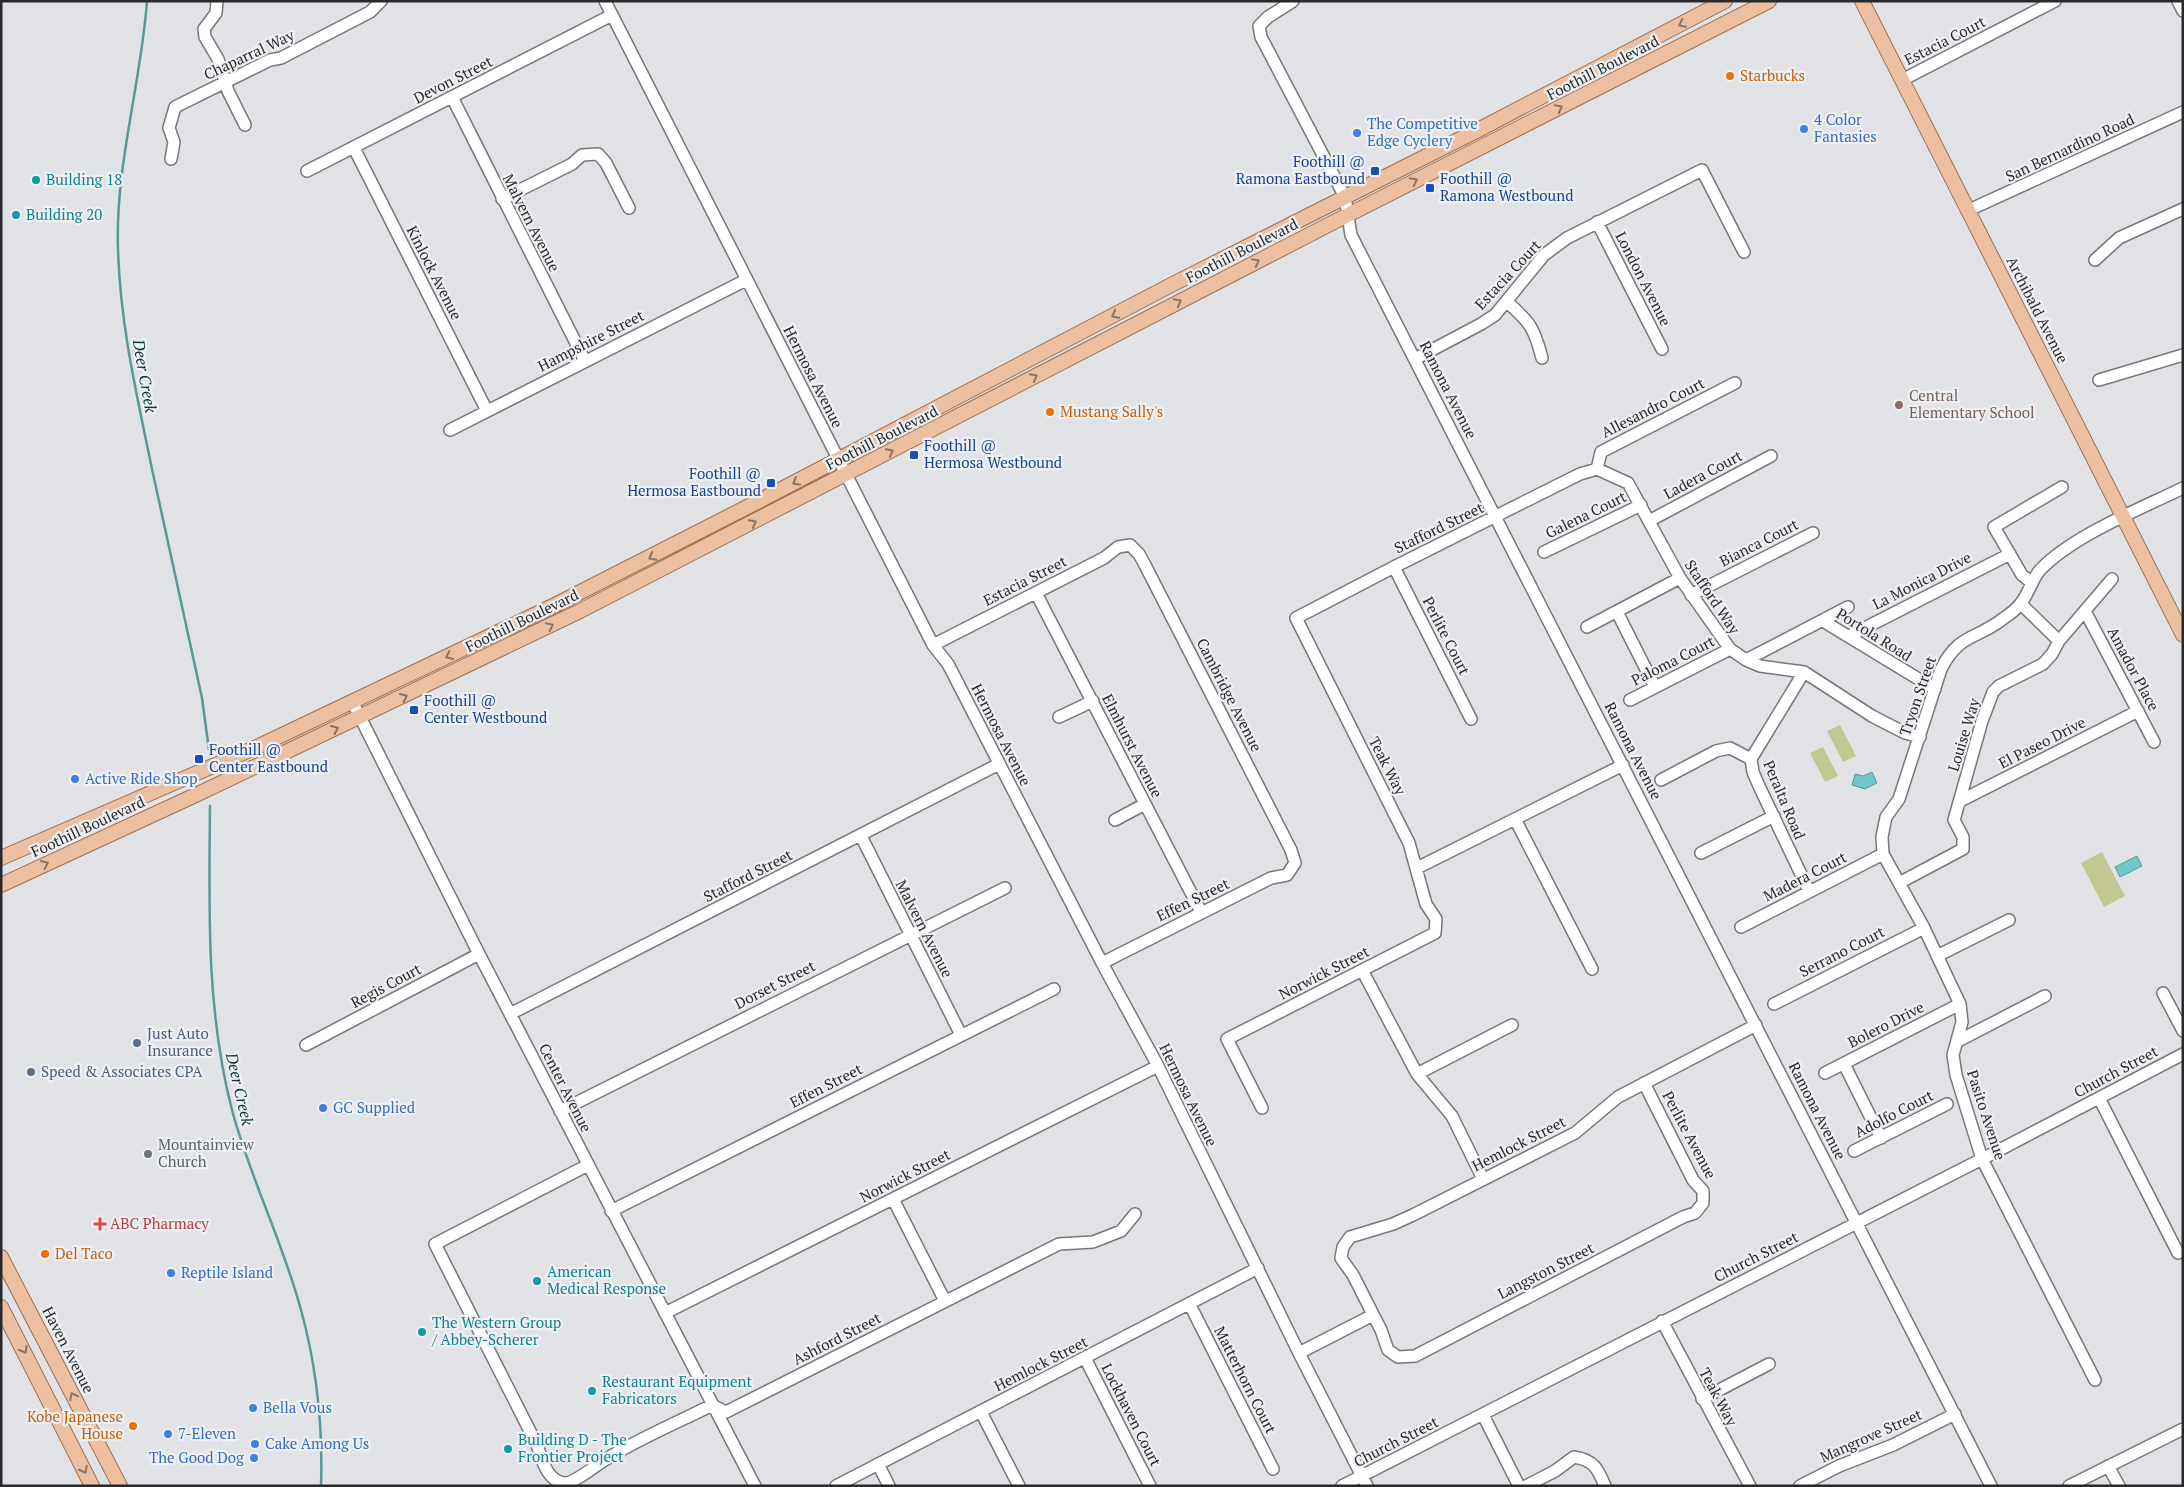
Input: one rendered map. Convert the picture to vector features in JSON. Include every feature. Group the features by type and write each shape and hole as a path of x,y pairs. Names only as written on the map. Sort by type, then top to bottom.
{"main road":[{"name":"Foothill Boulevard","path":"1,858 259,746 352,703 653,556 1173,284 1726,1"},
{"name":"Foothill Boulevard","path":"1,885 360,718 574,614 1349,214 1769,1"},
{"name":"Archibald Avenue","path":"1862,1 2183,635"},
{"name":"Haven Avenue","path":"1,1257 120,1486"},
{"path":"1,1307 92,1486"}],"street":[{"path":"217,1 216,13 204,30 218,59 228,91 245,125"},
{"name":"Chaparral Way","path":"171,159 174,142 169,128 175,107 270,60 280,58 370,12 381,1"},
{"name":"Hermosa Avenue","path":"605,1 934,645 948,664 1102,963 1158,1066 1364,1481"},
{"name":"Ramona Avenue","path":"1293,1 1268,17 1259,26 1261,37 1345,197 1351,235 1858,1222 1991,1486"},
{"name":"Estacia Court","path":"1902,80 2055,1"},
{"path":"2178,1 2183,12"},
{"name":"Devon Street","path":"307,171 612,15"},
{"name":"Malvern Avenue","path":"452,97 502,200 585,361"},
{"name":"San Bernardino Road","path":"1969,210 2183,112"},
{"name":"Kinlock Avenue","path":"354,148 487,411"},
{"path":"502,200 572,164 582,155 598,154 606,163 628,208"},
{"name":"Estacia Court","path":"1415,359 1495,315 1544,255 1568,238 1702,170 1744,252"},
{"path":"2095,260 2119,238 2183,209"},
{"name":"London Avenue","path":"1598,222 1662,349"},
{"name":"Hampshire Street","path":"450,430 746,280"},
{"path":"1507,302 1528,321 1536,334 1542,358"},
{"path":"2099,380 2183,355"},
{"name":"Allesandro Court","path":"1597,469 1601,452 1735,383"},
{"name":"Ladera Court","path":"1649,521 1771,456"},
{"name":"Stafford Street","path":"1296,618 1580,474 1597,469"},
{"name":"Stafford Way","path":"1597,469 1628,483 1680,578 1730,649 1746,660 1760,666 1804,672 1872,716 1905,733 1920,737"},
{"path":"2032,583 2022,574 1994,527 2062,487"},
{"name":"Tryon Street","path":"1883,854 1882,837 1886,817 1899,799 1940,670 1948,655 1961,642 2002,620 2021,604 2039,571 2062,551 2122,517 2183,488"},
{"name":"Galena Court","path":"1544,552 1641,505"},
{"name":"Bianca Court","path":"1691,594 1813,533"},
{"name":"Estacia Street","path":"934,645 1104,558 1118,547 1130,545"},
{"name":"Cambridge Avenue","path":"1130,545 1139,554 1145,565 1291,850 1295,862"},
{"name":"La Monica Drive","path":"1849,636 2010,554"},
{"name":"Perlite Court","path":"1394,567 1471,719"},
{"path":"1587,627 1680,578"},
{"name":"Louise Way","path":"1899,883 1963,849 1963,838 1954,820 1982,720 1993,692 1999,686 2043,664 2052,654 2059,641 2112,579"},
{"name":"Elmhurst Avenue","path":"1036,593 1201,912"},
{"path":"2021,604 2059,641"},
{"path":"1746,660 1848,607"},
{"name":"Amador Place","path":"2085,611 2154,742"},
{"path":"1617,612 1655,687"},
{"name":"Teak Way","path":"1296,618 1409,844 1426,904 1436,919 1435,933"},
{"name":"Portola Road","path":"1823,620 1935,689"},
{"name":"Paloma Court","path":"1630,700 1730,649"},
{"name":"Peralta Road","path":"1804,672 1751,759 1753,772 1809,891"},
{"path":"1060,718 1093,701"},
{"name":"Center Avenue","path":"352,703 611,1211 756,1486"},
{"name":"El Paseo Drive","path":"1960,801 2138,711"},
{"path":"1661,780 1716,751 1730,748 1751,759"},
{"name":"Stafford Street","path":"510,1014 999,764"},
{"path":"1417,868 1624,765"},
{"path":"1114,820 1145,804"},
{"path":"1702,852 1774,816"},
{"path":"1515,819 1592,968"},
{"name":"Malvern Avenue","path":"861,836 961,1035"},
{"name":"Pasito Avenue","path":"1883,854 1924,928 1960,1004 1962,1022 1953,1054 1956,1075 1982,1159 2094,1380"},
{"name":"Madera Court","path":"1740,927 1883,854"},
{"name":"Effen Street","path":"1102,963 1271,878 1286,875 1295,862"},
{"name":"Dorset Street","path":"560,1111 1005,888"},
{"path":"1937,956 2009,920"},
{"name":"Serrano Court","path":"1774,1004 1924,928"},
{"name":"Norwick Street","path":"1262,1108 1227,1039 1435,933"},
{"name":"Regis Court","path":"306,1045 479,954"},
{"path":"1362,970 1417,1074 1452,1116 1483,1179"},
{"name":"Effen Street","path":"611,1211 1054,989"},
{"path":"2163,994 2183,1031"},
{"path":"1958,1041 2044,996"},
{"name":"Bolero Drive","path":"1824,1073 1960,1004"},
{"path":"1417,1074 1512,1025"},
{"name":"Hemlock Street","path":"1373,1315 1353,1275 1341,1258 1343,1247 1350,1237 1394,1224 1413,1216 1575,1133 1618,1097 1756,1025"},
{"name":"Church Street","path":"1342,1486 1364,1481 1483,1415 1662,1321 1982,1159 2183,1054"},
{"path":"1844,1064 1881,1138"},
{"name":"Norwick Street","path":"664,1313 1158,1066"},
{"name":"Perlite Avenue","path":"1644,1083 1693,1180 1703,1191 1703,1203"},
{"path":"2099,1098 2178,1253"},
{"name":"Adolfo Court","path":"1854,1151 1947,1104"},
{"path":"588,1165 434,1244 537,1445 544,1465 554,1479 566,1483 575,1480 609,1457 712,1405"},
{"path":"893,1199 945,1301"},
{"name":"Langston Street","path":"1373,1315 1388,1350 1398,1357 1415,1356 1683,1217 1695,1213 1703,1203"},
{"name":"Ashford Street","path":"712,1405 726,1412 1059,1244 1093,1242 1121,1231 1135,1214"},
{"name":"Hemlock Street","path":"836,1486 1258,1268"},
{"name":"Matterhorn Court","path":"1190,1304 1273,1469"},
{"path":"1299,1353 1373,1315"},
{"name":"Teak Way","path":"1662,1321 1750,1486"},
{"name":"Lockhaven Court","path":"1085,1358 1150,1486"},
{"path":"1702,1399 1770,1364"},
{"path":"981,1412 1019,1486"},
{"name":"Mangrove Street","path":"1800,1486 1839,1466 1893,1445 1955,1414"},
{"path":"1483,1415 1519,1486"},
{"path":"2069,1486 2183,1429"},
{"path":"1526,1486 1555,1471 1574,1457 1587,1459 1598,1471 1605,1486"},
{"path":"878,1464 889,1486"},
{"path":"2108,1466 2119,1486"}],"green space":[{"path":"1840,725 1856,756 1843,762 1827,731"},
{"path":"1823,747 1838,776 1825,782 1810,753"},
{"path":"2102,852 2125,896 2104,907 2081,863"}],"water":[{"path":"1872,772 1877,783 1865,789 1852,785 1855,774 1863,776"},
{"path":"2137,856 2142,866 2120,877 2115,867"}],"waterway":[{"name":"Deer Creek","path":"147,1 140,63 120,187 118,218 119,277 135,387 202,698 209,750"},
{"name":"Deer Creek","path":"210,806 211,959 217,1035 239,1135 294,1285 307,1332 318,1397 321,1441 321,1486"}],"place":[{"name":"Starbucks","path":"1730,76"},
{"name":"4 Color Fantasies","path":"1804,129"},
{"name":"The Competitive Edge Cyclery","path":"1357,133"},
{"name":"Foothill @ Ramona Eastbound","path":"1375,171"},
{"name":"Building 18","path":"36,180"},
{"name":"Foothill @ Ramona Westbound","path":"1430,188"},
{"name":"Building 20","path":"16,215"},
{"name":"Central Elementary School","path":"1899,405"},
{"name":"Mustang Sally's","path":"1050,412"},
{"name":"Foothill @ Hermosa Westbound","path":"914,455"},
{"name":"Foothill @ Hermosa Eastbound","path":"771,483"},
{"name":"Foothill @ Center Westbound","path":"414,710"},
{"name":"Foothill @ Center Eastbound","path":"199,759"},
{"name":"Active Ride Shop","path":"75,779"},
{"name":"Just Auto Insurance","path":"137,1043"},
{"name":"Speed & Associates CPA","path":"31,1072"},
{"name":"GC Supplied","path":"323,1108"},
{"name":"Mountainview Church","path":"148,1154"},
{"name":"ABC Pharmacy","path":"100,1224"},
{"name":"Del Taco","path":"45,1254"},
{"name":"Reptile Island","path":"171,1273"},
{"name":"American Medical Response","path":"537,1281"},
{"name":"The Western Group / Abbey-Scherer","path":"422,1332"},
{"name":"Restaurant Equipment Fabricators","path":"592,1391"},
{"name":"Bella Vous","path":"253,1408"},
{"name":"Kobe Japanese House","path":"133,1426"},
{"name":"7-Eleven","path":"168,1434"},
{"name":"Cake Among Us","path":"255,1444"},
{"name":"Building D - The Frontier Project","path":"508,1449"},
{"name":"The Good Dog","path":"254,1458"}]}
